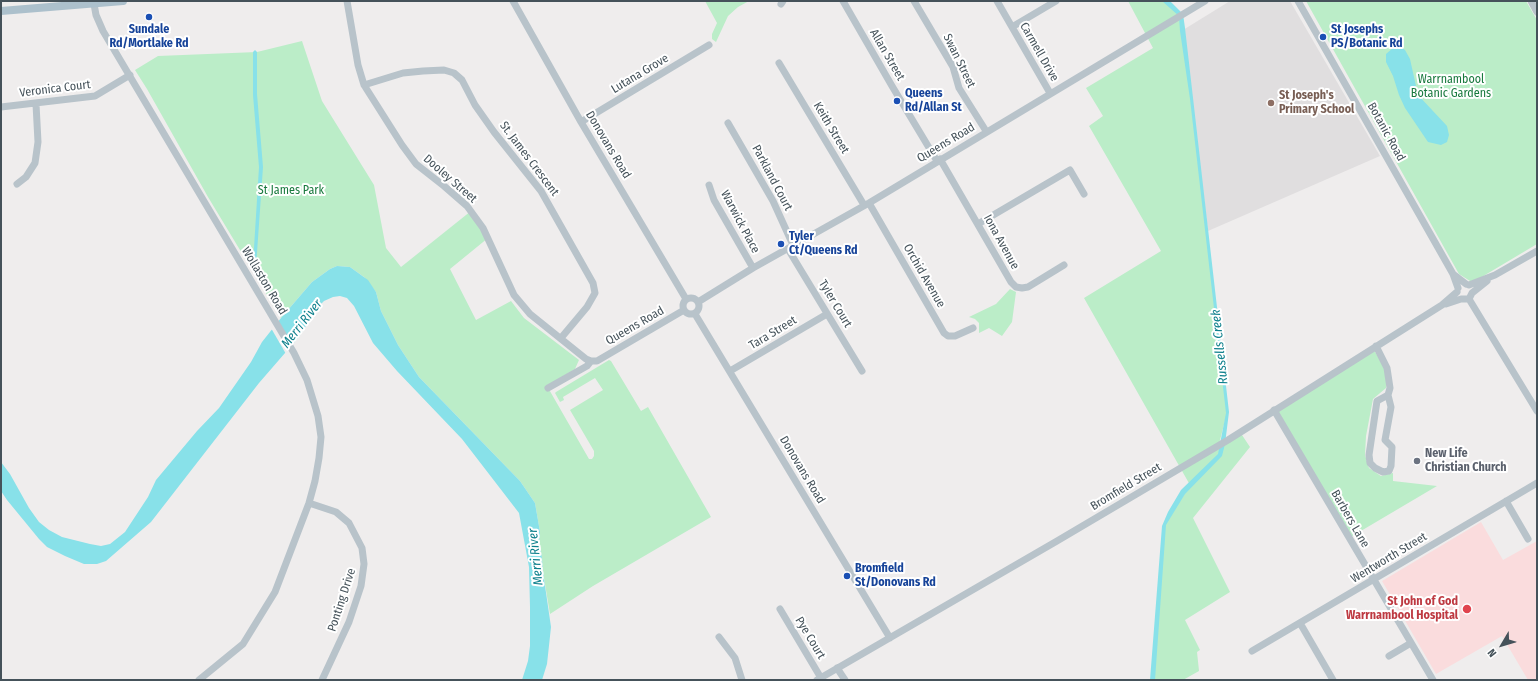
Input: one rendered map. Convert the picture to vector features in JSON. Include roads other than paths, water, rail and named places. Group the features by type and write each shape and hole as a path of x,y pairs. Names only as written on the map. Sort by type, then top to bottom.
{"main road":[{"path":"1,11 123,1"}],"street":[{"name":"Dooley Street","path":"348,1 358,65 364,85 402,146 416,164 467,206 483,228 508,285 522,306 586,359 594,361"},
{"name":"Donovans Road","path":"512,1 581,122 686,299"},
{"name":"Allan Street","path":"843,1 892,86 939,160"},
{"name":"Swan Street","path":"914,1 953,67 959,88 986,131"},
{"name":"Carmell Drive","path":"997,1 1050,93"},
{"path":"1012,27 1056,1"},
{"name":"Queens Road","path":"698,302 753,268 867,204 1204,1"},
{"name":"Botanic Road","path":"1298,1 1453,274 1457,290 1467,297"},
{"path":"1531,1 1537,12"},
{"name":"Wollaston Road","path":"94,4 96,15 102,31 130,75 294,353 307,380 318,416 321,437 319,458 309,503 275,592 243,644 200,680"},
{"name":"Lutana Grove","path":"581,122 709,45"},
{"name":"Keith Street","path":"779,63 867,204"},
{"name":"St. James Crescent","path":"364,85 403,73 423,71 444,70 454,73 462,80 475,104 494,132 542,191 593,283 594,293 587,307 561,338"},
{"name":"Veronica Court","path":"1,107 95,96 130,75"},
{"path":"17,184 26,177 35,163 38,142 36,104"},
{"name":"Parkland Court","path":"728,123 773,201 791,247"},
{"name":"Iona Avenue","path":"939,160 978,224 1010,282 1022,288 1028,287 1064,265"},
{"path":"978,224 1070,170 1084,194"},
{"name":"Warwick Place","path":"710,185 714,200 753,268"},
{"name":"Orchid Avenue","path":"867,204 944,333 948,336 955,336 974,328"},
{"name":"Tyler Court","path":"791,247 827,314 862,371"},
{"name":"Bromfield Street","path":"1442,305 1467,297 1495,275 1537,251"},
{"name":"Botanic Road","path":"1453,274 1467,284"},
{"name":"Bromfield Street","path":"819,679 1228,440 1442,305 1461,284 1467,284 1495,275"},
{"path":"1467,284 1472,288 1467,297 1537,411"},
{"path":"692,298 698,302 699,308 695,314 688,314 684,310 683,304 686,299 692,298"},
{"name":"Queens Road","path":"548,388 684,310"},
{"name":"Donovans Road","path":"695,314 890,638"},
{"name":"Tara Street","path":"730,371 827,314"},
{"path":"1376,346 1387,368 1390,388 1388,395 1391,407 1385,440"},
{"path":"1371,440 1385,440 1392,447 1391,466 1389,471 1383,472 1375,468 1370,463 1369,455 1371,440 1377,401 1388,395"},
{"name":"Barbers Lane","path":"1274,410 1433,680"},
{"name":"Wentworth Street","path":"1252,651 1537,483"},
{"path":"1506,501 1528,539"},
{"name":"Ponting Drive","path":"309,503 336,512 349,523 362,548 364,564 361,586 349,622 322,680"},
{"name":"Pye Court","path":"780,609 819,679"},
{"path":"1300,623 1333,680"},
{"path":"719,637 735,658 742,680"},
{"path":"1389,656 1411,643"},
{"path":"838,668 844,680"}],"water":[{"name":"Russells Creek","path":"1162,1 1170,1 1183,14 1229,412 1222,456 1185,494 1166,525 1155,680 1150,680 1162,526 1168,512 1181,490 1218,454 1226,413 1179,16"},
{"path":"1401,47 1405,50 1410,59 1418,95 1447,126 1449,135 1447,142 1441,145 1428,142 1405,108 1399,95 1393,76 1386,62 1386,54 1393,48"},
{"path":"255,50 257,52 257,94 263,167 256,267 253,264 259,167 253,95 253,52"},
{"name":"Merri River","path":"337,266 350,267 368,280 376,292 381,311 398,345 419,377 520,481 535,503 540,532 539,542 551,627 547,664 542,680 522,680 528,661 530,646 530,607 529,567 519,513 462,439 397,371 373,343 354,306 347,298 340,296 333,297 324,301 319,306 298,338 259,383 151,522 106,561 97,564 84,564 47,547 1,491 1,462 10,474 29,508 39,522 49,530 62,537 90,544 101,546 110,544 125,532 148,497 156,480 197,431 219,408 251,362 262,342 281,318 312,282 330,269"}],"place":[{"name":"Sundale Rd/Mortlake Rd","path":"149,17"},
{"name":"St Josephs PS/Botanic Rd","path":"1323,37"},
{"name":"Queens Rd/Allan St","path":"897,101"},
{"name":"St Joseph's Primary School","path":"1271,103"},
{"name":"Tyler Ct/Queens Rd","path":"781,244"},
{"name":"New Life Christian Church","path":"1417,461"},
{"name":"Bromfield St/Donovans Rd","path":"847,576"},
{"name":"St John of God Warrnambool Hospital","path":"1467,609"}],"park label":[{"name":"Warrnambool Botanic Gardens","path":"1451,87"},
{"name":"St James Park","path":"291,191"}]}
